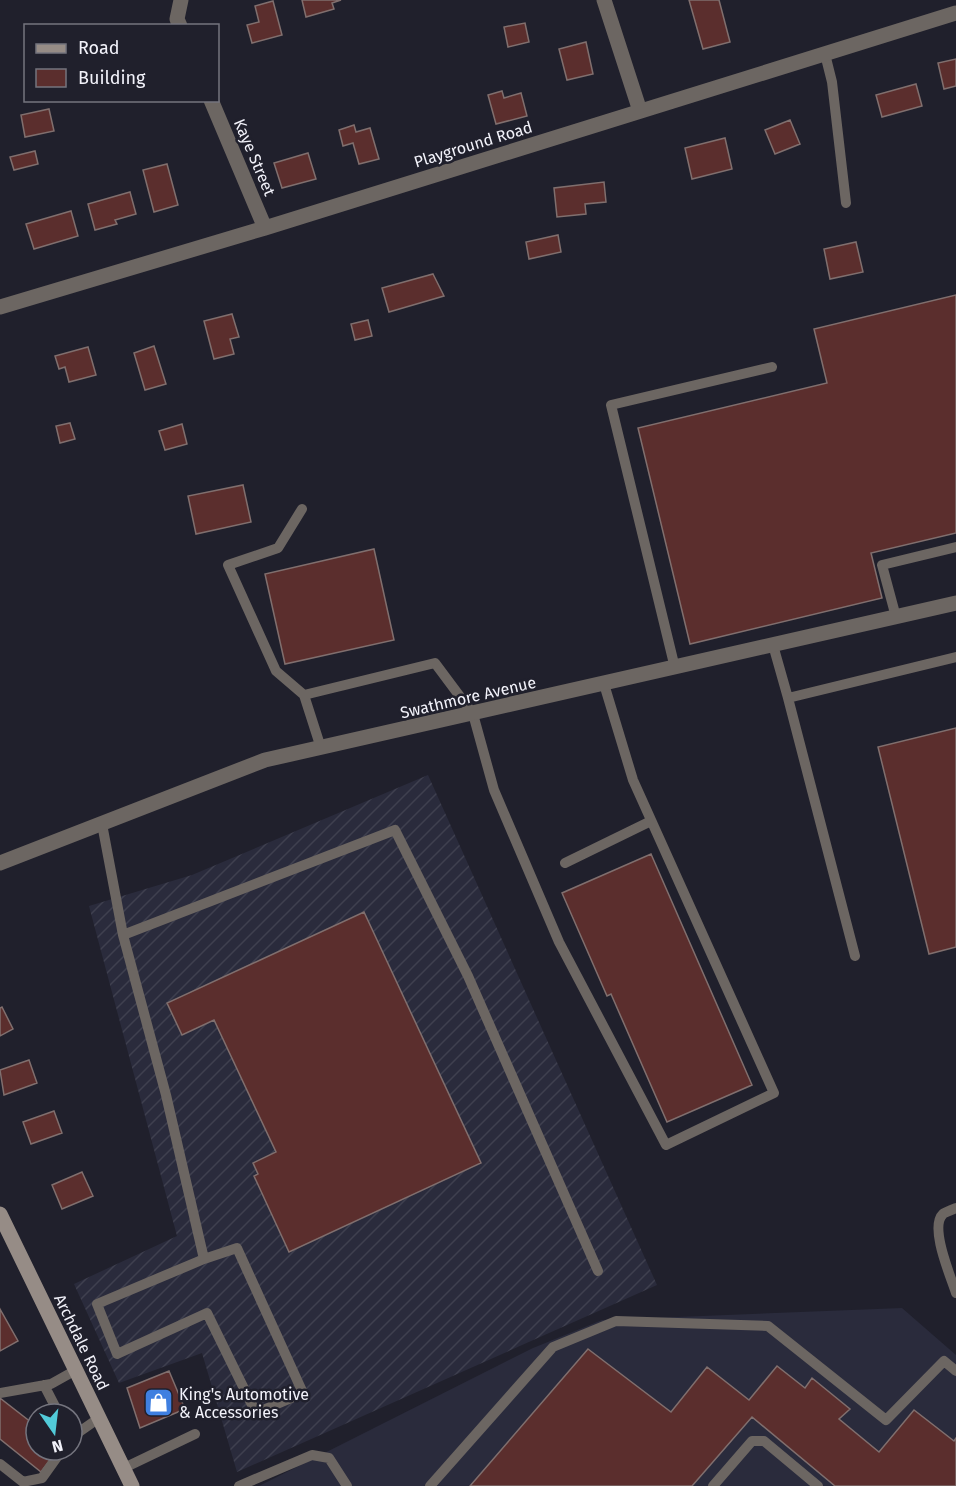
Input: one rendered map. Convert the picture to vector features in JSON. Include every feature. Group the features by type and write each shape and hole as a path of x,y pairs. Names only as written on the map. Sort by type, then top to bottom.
{"main road":[{"name":"Archdale Road","path":"0,1214 132,1486"}],"street":[{"path":"179,24 177,19 181,0"},
{"path":"604,0 640,111"},
{"name":"Playground Road","path":"0,308 956,13"},
{"name":"Kaye Street","path":"212,102 265,228"},
{"name":"Swathmore Avenue","path":"0,863 265,760 956,603"}],"lane":[{"path":"825,54 832,82 846,203"},
{"path":"675,668 611,405 772,367"},
{"path":"302,508 278,548 228,565 276,671 304,695 321,748"},
{"path":"896,617 882,565 956,547"},
{"path":"774,645 855,956"},
{"path":"788,698 956,657"},
{"path":"304,695 435,663 473,714 494,790 559,942 666,1145 774,1093 633,780 604,684"},
{"path":"566,862 651,822"},
{"path":"102,824 123,935 166,1095 204,1259"},
{"path":"123,935 395,830 468,976 598,1271"},
{"path":"956,1208 943,1214 937,1224 938,1239 956,1293"},
{"path":"237,1248 303,1393 256,1413 207,1313 117,1354 97,1304 204,1259 237,1248"},
{"path":"430,1486 553,1347 616,1321 768,1326 886,1420 944,1360 956,1371"},
{"path":"0,1393 44,1385 76,1371"},
{"path":"44,1385 53,1402"},
{"path":"84,1429 99,1418"},
{"path":"124,1468 195,1434"},
{"path":"713,1486 752,1442 764,1442 818,1486"},
{"path":"239,1486 312,1455 329,1458 347,1486"},
{"path":"0,1464 22,1484 42,1478 53,1462"}],"shaded area":[{"path":"428,775 657,1285 237,1472 202,1353 119,1383 74,1284 177,1236 89,906 192,875"},
{"path":"902,1308 956,1355 956,1486 259,1486 533,1348 602,1320"}],"building":[{"path":"302,0 341,0 332,3 334,9 306,17"},
{"path":"689,0 719,0 730,42 703,49"},
{"path":"273,1 282,35 252,43 247,25 259,22 255,6"},
{"path":"525,23 529,42 508,47 504,27"},
{"path":"586,42 593,74 567,80 559,49"},
{"path":"956,59 956,86 944,89 938,63"},
{"path":"916,84 922,106 882,117 876,95"},
{"path":"502,91 504,98 521,93 527,116 496,124 488,95"},
{"path":"49,109 54,131 25,137 21,115"},
{"path":"790,120 800,144 775,154 765,130"},
{"path":"354,125 356,132 370,128 379,159 359,164 353,143 343,146 339,130"},
{"path":"725,138 732,169 692,179 685,148"},
{"path":"35,151 38,164 14,170 10,157"},
{"path":"308,153 316,179 282,188 274,163"},
{"path":"167,164 178,205 154,212 143,170"},
{"path":"604,182 606,202 585,204 586,214 557,217 554,188"},
{"path":"130,192 136,214 115,220 117,224 95,230 88,204"},
{"path":"71,211 78,236 34,249 26,224"},
{"path":"558,235 561,252 529,259 526,242"},
{"path":"856,242 863,272 830,279 824,249"},
{"path":"433,274 444,296 389,312 382,288"},
{"path":"956,295 956,533 871,553 882,598 690,644 638,428 827,383 814,329"},
{"path":"232,314 239,337 230,339 234,354 214,359 204,321"},
{"path":"368,320 372,336 355,340 351,324"},
{"path":"154,346 166,384 145,390 134,353"},
{"path":"88,347 96,375 69,382 65,367 59,369 55,356"},
{"path":"70,423 75,439 60,443 56,426"},
{"path":"182,424 187,444 165,450 159,431"},
{"path":"243,485 251,522 196,534 188,496"},
{"path":"374,549 394,640 285,664 265,574"},
{"path":"956,728 956,947 929,954 878,747"},
{"path":"651,854 752,1085 667,1122 611,994 607,996 562,893"},
{"path":"364,912 481,1163 289,1252 254,1176 258,1174 253,1163 276,1152 214,1020 182,1035 167,1003"},
{"path":"2,1007 13,1029 0,1036 0,1008"},
{"path":"29,1060 37,1083 4,1095 0,1070"},
{"path":"54,1111 62,1133 31,1144 23,1122"},
{"path":"82,1172 93,1196 62,1209 52,1185"},
{"path":"0,1309 18,1341 0,1351"},
{"path":"588,1349 671,1412 707,1367 749,1400 777,1366 805,1388 812,1378 850,1409 839,1419 879,1452 914,1410 954,1441 956,1438 956,1486 835,1486 752,1417 692,1486 470,1486"},
{"path":"169,1371 185,1409 140,1428 127,1388"},
{"path":"0,1398 24,1417 24,1458 0,1439"},
{"path":"29,1462 49,1462 41,1472"}],"place":[{"name":"King's Automotive & Accessories","path":"158,1403"}]}
